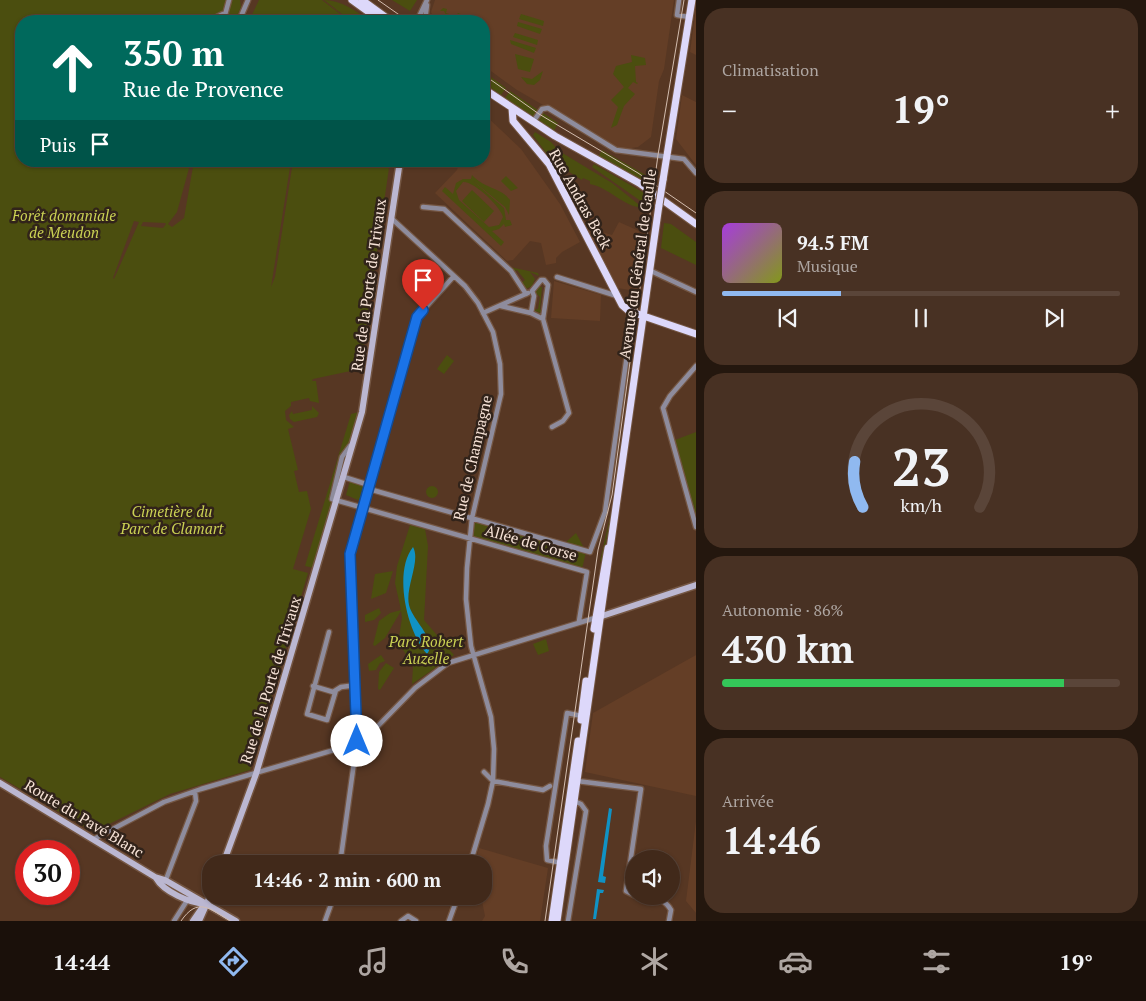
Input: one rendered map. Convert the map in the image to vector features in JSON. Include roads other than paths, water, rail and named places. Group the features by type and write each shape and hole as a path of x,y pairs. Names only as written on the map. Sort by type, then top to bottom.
{"main road":[{"path":"352,0 373,15"},
{"path":"362,0 383,15"},
{"name":"Avenue du Général de Gaulle","path":"558,921 563,864 598,616 615,516 663,180 692,0"},
{"path":"490,93 566,143 639,183 696,224"},
{"name":"Rue Andras Beck","path":"512,108 512,119 549,164 622,305 633,312"},
{"path":"633,312 696,334"},
{"name":"Avenue du Général de Gaulle","path":"552,921 574,801 584,716"}],"street":[{"path":"225,15 229,0"},
{"path":"242,15 248,0"},
{"path":"420,15 427,0"},
{"path":"425,15 427,0"},
{"path":"679,0 677,15 689,17"},
{"path":"533,122 542,109 548,108 616,150 631,154 668,155 684,158 696,173"},
{"name":"Rue de la Porte de Trivaux","path":"226,855 256,774 363,407 399,167"},
{"path":"423,207 444,209 511,271 526,294"},
{"name":"Rue de Champagne","path":"391,218 465,286 484,313 493,332 500,364 501,394 469,538 466,599 472,654 482,681 493,730 495,782 473,855"},
{"path":"651,271 696,292"},
{"path":"341,855 357,741 357,685 350,587 350,554 417,317 454,276"},
{"path":"557,277 617,296"},
{"path":"484,313 532,291 541,280 548,285 543,319 569,413 563,421 552,427"},
{"path":"531,313 534,296 532,291"},
{"path":"501,306 531,313 543,319"},
{"name":"Avenue du Général de Gaulle","path":"472,518 590,552 605,512 633,312"},
{"path":"696,366 670,396 663,408 696,527"},
{"name":"Rue de la Porte de Trivaux","path":"337,501 332,499 332,494 342,457 354,440"},
{"path":"612,459 623,461"},
{"path":"344,477 368,485 369,489 472,518"},
{"name":"Allée de Corse","path":"337,501 587,572 579,621"},
{"path":"94,839 164,802 318,756 357,741 375,729 424,680 448,663 696,585"},
{"path":"329,632 306,714 327,720 336,690"},
{"path":"313,686 333,692 341,687 357,685"},
{"path":"563,864 552,862 546,858 546,846 567,713 584,716"},
{"path":"484,772 495,782 543,790 550,786"},
{"path":"577,781 642,789 632,850"},
{"name":"Route du Pavé Blanc","path":"1,786 94,839 189,897 195,903 202,904"},
{"path":"164,883 196,801 195,792"},
{"path":"568,921 586,810 581,804 574,801"},
{"path":"174,921 189,897"},
{"path":"193,921 206,905"},
{"path":"199,921 207,905"},
{"name":"Route du Pavé Blanc","path":"209,905 236,921"},
{"path":"325,921 331,905"},
{"path":"450,921 455,905"},
{"path":"668,905 671,910 669,921"},
{"path":"401,921 408,916 416,921"}],"water":[{"path":"413,547 415,559 408,598 411,611 427,636 430,648 427,654 414,632 405,602 404,571 407,558"},
{"path":"609,808 612,809 603,876 606,877 605,883 598,882"},
{"path":"597,889 604,890 603,893 600,893 596,919 593,919"}],"tram line":[{"path":"378,0 399,15"},
{"path":"545,921 598,550 612,495 658,155 684,0"},
{"path":"490,79 539,114 638,173 696,213"},
{"path":"181,921 187,913 199,907 210,909 230,921"}],"park label":[{"name":"Forêt domaniale de Meudon","path":"64,224"},
{"name":"Cimetière du Parc de Clamart","path":"172,520"},
{"name":"Parc Robert Auzelle","path":"426,650"}]}
